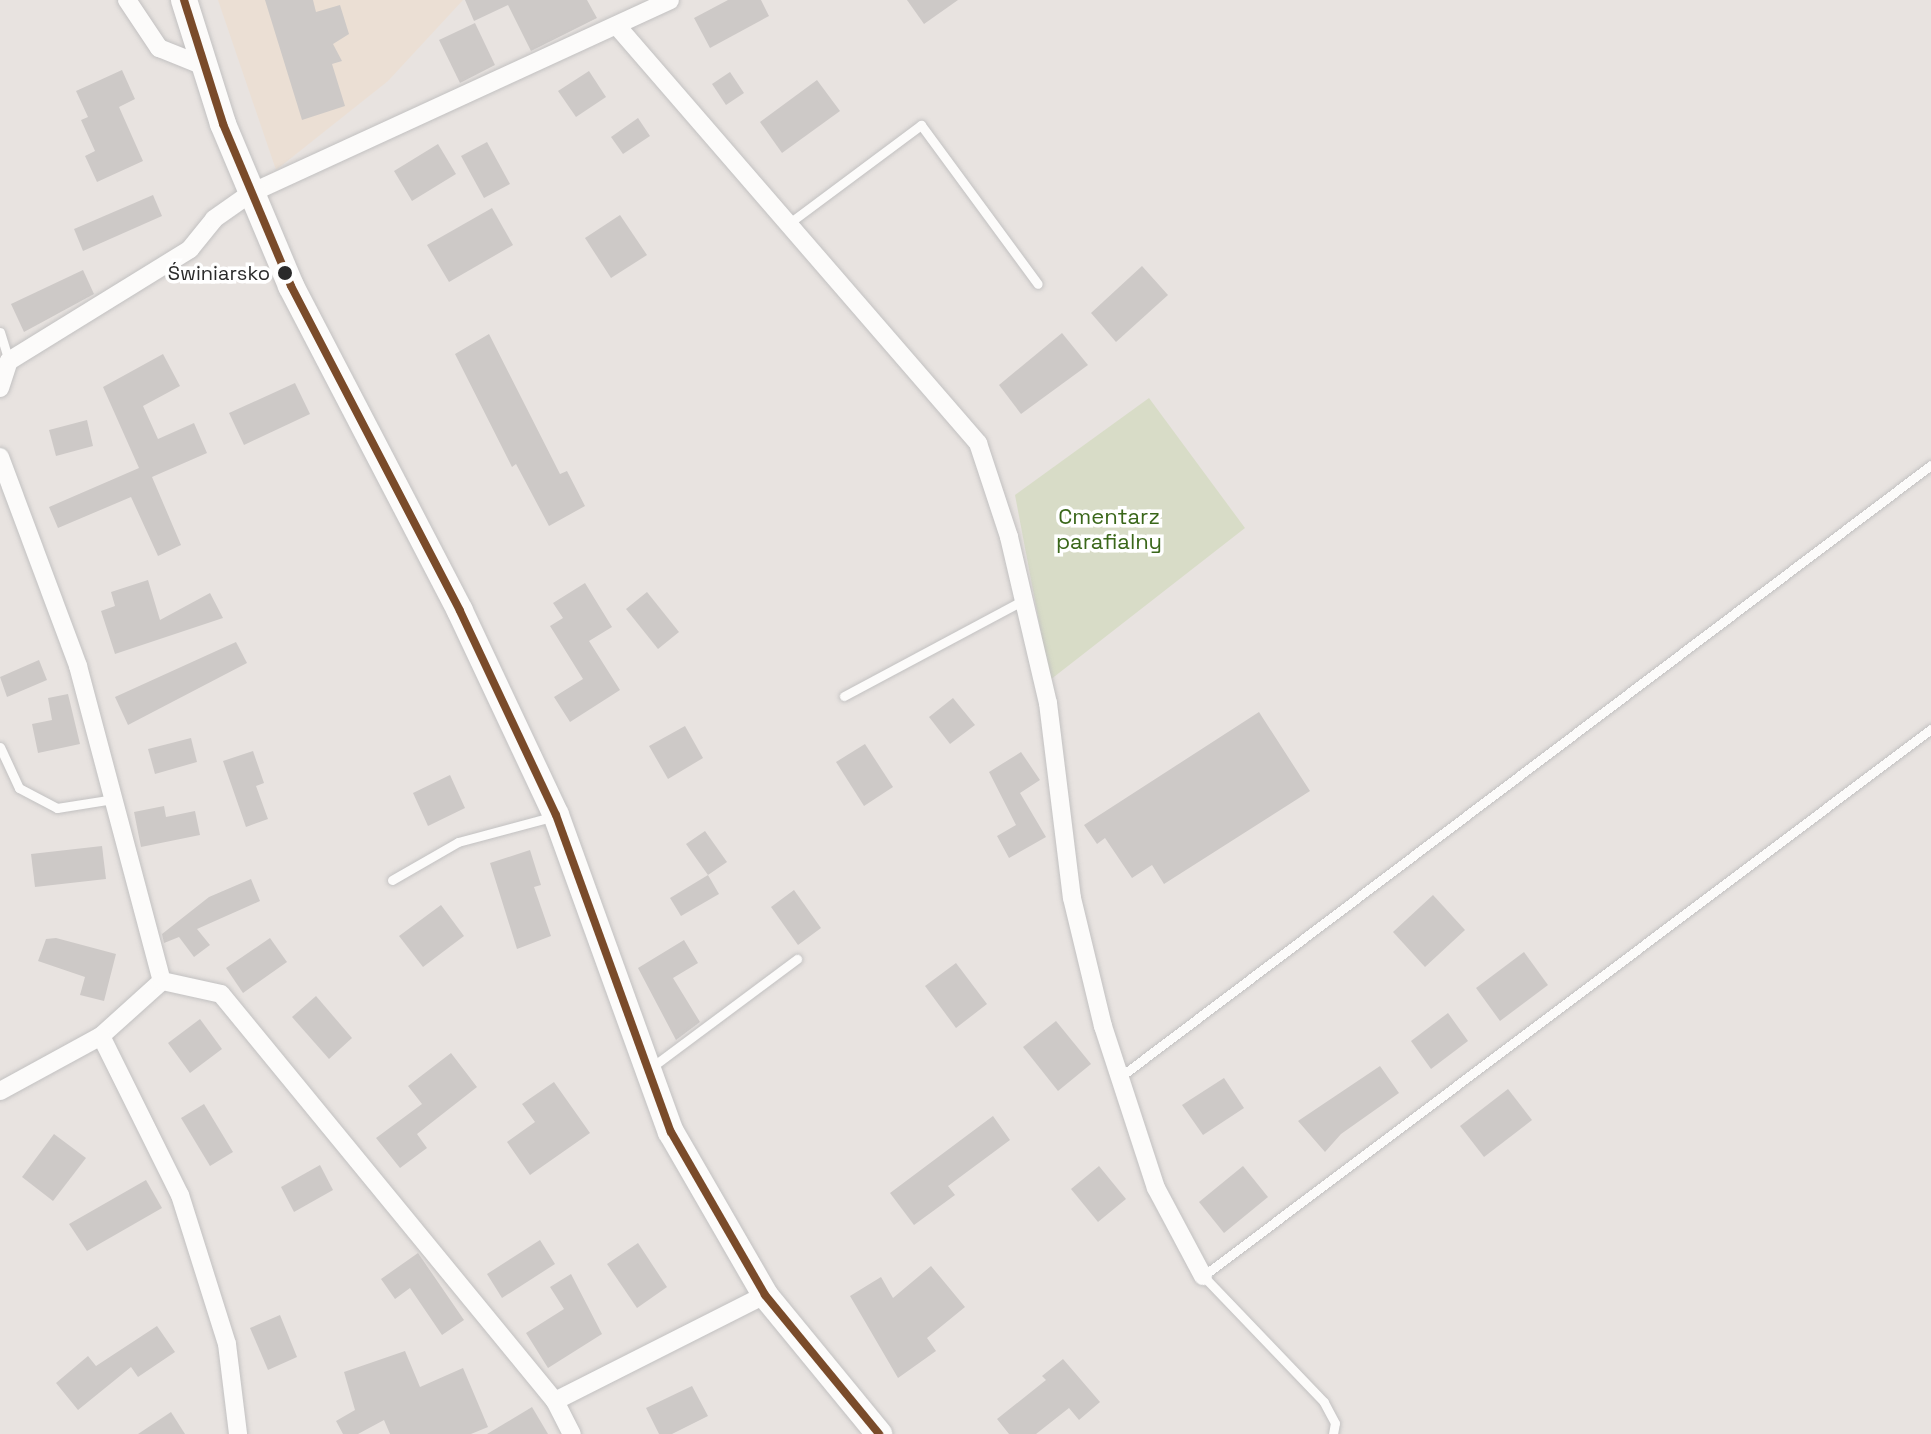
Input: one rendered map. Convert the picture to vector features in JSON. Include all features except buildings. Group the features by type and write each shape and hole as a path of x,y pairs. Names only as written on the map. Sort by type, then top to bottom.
{"street":[{"path":"127,0 159,48 204,66"},
{"path":"184,0 204,66 251,193 291,286 460,611 556,815 671,1132 765,1295 879,1434"},
{"path":"0,388 9,361 190,249 214,219 251,193 670,0"},
{"path":"617,26 978,443 1024,600 1048,703 1072,898 1120,1077 1156,1188 1203,1276"},
{"path":"0,457 78,666 162,981"},
{"path":"0,1091 101,1036 162,981"},
{"path":"162,981 221,994 555,1401 572,1434"},
{"path":"101,1036 180,1195 227,1344 238,1434"},
{"path":"555,1401 765,1295"}],"lane":[{"path":"788,224 921,125 1038,284"},
{"path":"0,332 9,361"},
{"path":"1120,1077 1931,465"},
{"path":"844,696 1024,600"},
{"path":"1333,1434 1335,1423 1324,1402 1203,1276 1931,729"},
{"path":"0,747 19,788 57,808 114,799"},
{"path":"392,880 458,842 556,815"},
{"path":"647,1072 797,959"}],"shaded area":[{"path":"218,0 463,0 388,81 276,170"}],"green space":[{"name":"Cmentarz parafialny","path":"1149,398 1245,528 1050,680 1015,495"}],"transit line":[{"path":"184,0 223,124 291,286 460,611 556,815 671,1132 765,1295 879,1434"}],"place":[{"name":"Świniarsko","path":"285,273"}]}
